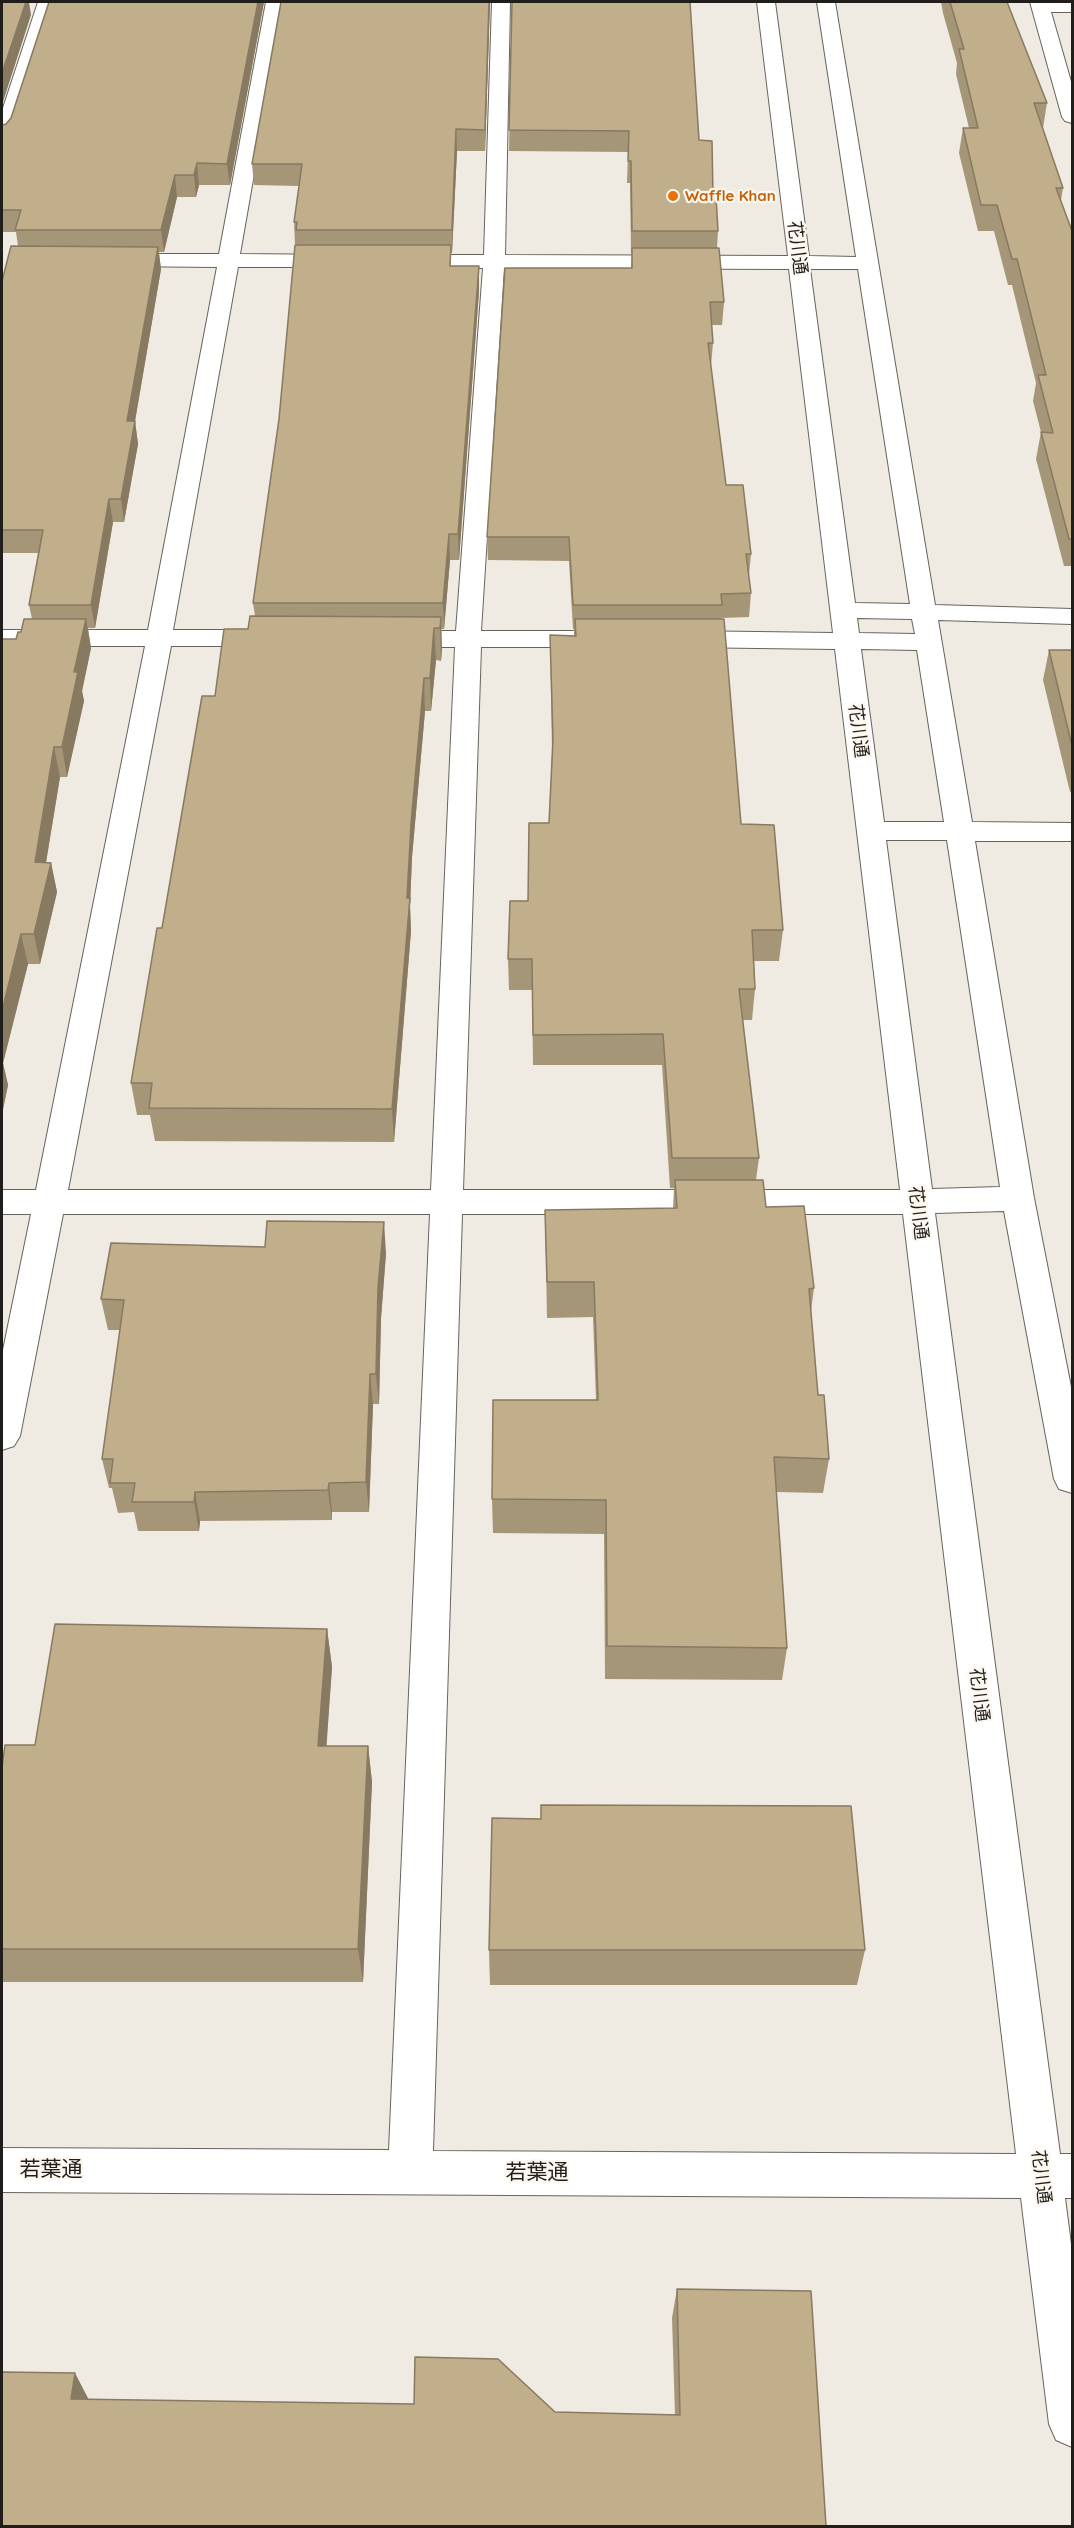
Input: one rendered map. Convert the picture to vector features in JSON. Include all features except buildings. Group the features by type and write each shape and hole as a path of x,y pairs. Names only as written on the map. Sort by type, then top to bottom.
{"street":[{"path":"2,139 47,2"},
{"path":"2,1436 51,1202 160,638 275,2"},
{"path":"410,2172 468,639 494,261 501,2"},
{"name":"花川通","path":"765,2 917,1202 1057,2177 1072,2424"},
{"path":"826,2 1017,1198 1072,1479"},
{"path":"1072,7 1040,4 1067,75 1072,117"},
{"path":"97,260 356,261"},
{"path":"390,261 867,263"},
{"path":"657,639 844,625 924,612 1072,616"},
{"path":"844,625 930,642"},
{"path":"2,638 290,638"},
{"path":"373,639 622,639"},
{"path":"870,831 1072,831"},
{"path":"2,1202 917,1202 1017,1198"},
{"name":"若葉通","path":"2,2170 1057,2177"}],"place":[{"name":"Waffle Khan","path":"673,196"}]}
